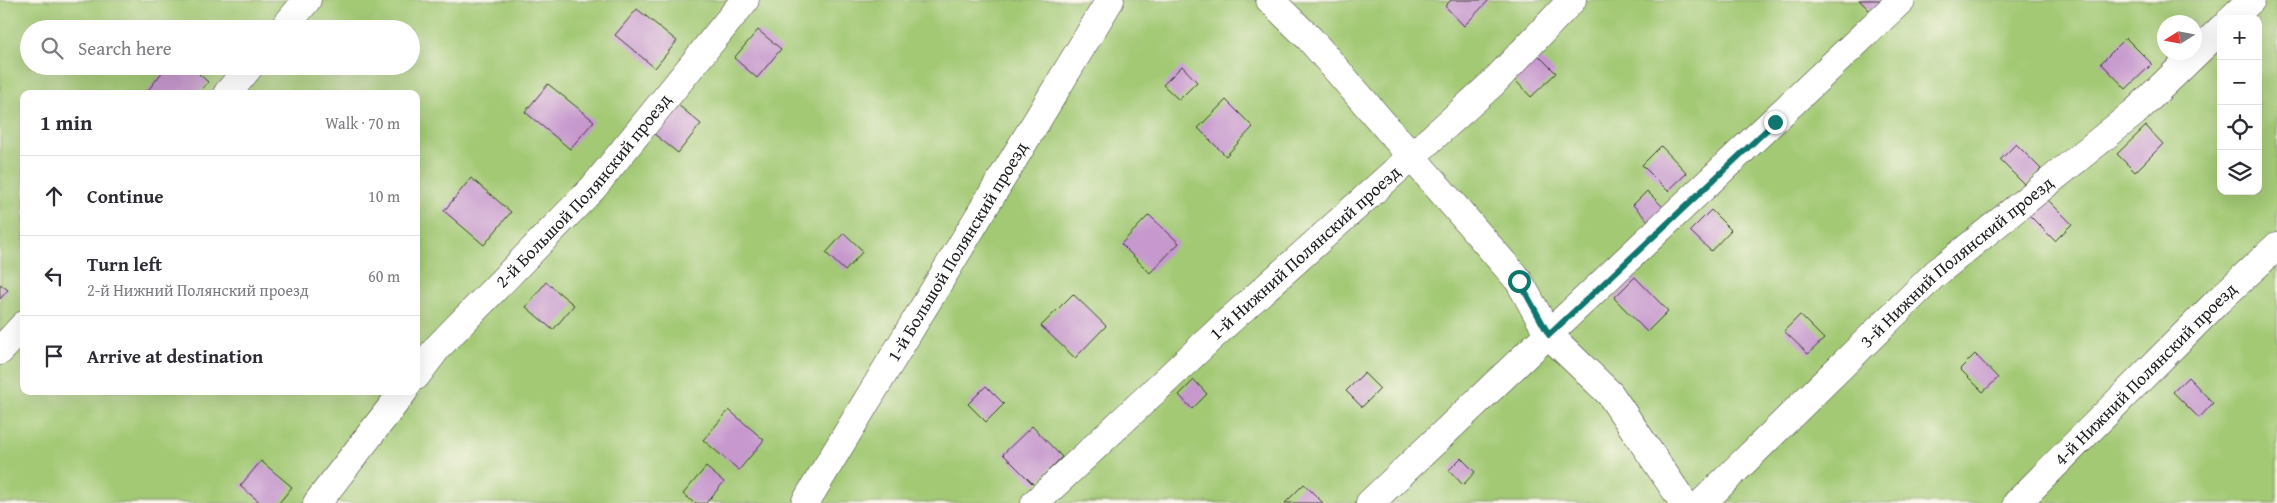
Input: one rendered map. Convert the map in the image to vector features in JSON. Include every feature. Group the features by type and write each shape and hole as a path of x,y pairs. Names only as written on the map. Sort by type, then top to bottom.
{"street":[{"path":"291,20 308,0"},
{"name":"2-й Большой Полянский проезд","path":"420,371 438,347 593,188 745,0"},
{"name":"1-й Большой Полянский проезд","path":"805,503 1110,0"},
{"path":"1270,0 1310,39 1519,281 1549,335 1610,394 1684,503"},
{"name":"1-й Нижний Полянский проезд","path":"1035,503 1222,327 1492,84 1572,0"},
{"path":"1370,503 1901,0"},
{"path":"2235,15 2250,0"},
{"name":"3-й Нижний Полянский проезд","path":"1702,503 1935,274 2136,112 2217,33"},
{"path":"230,90 243,75"},
{"name":"4-й Нижний Полянский проезд","path":"2017,503 2218,300 2277,246"},
{"path":"0,351 20,329"},
{"path":"317,503 401,395"}],"green space":[{"path":"0,0 2277,0 2277,503 0,503"}],"building":[{"path":"1451,0 1489,0 1464,26 1445,6"},
{"path":"1859,0 1887,0 1873,14"},
{"path":"637,9 677,41 655,68 615,35"},
{"path":"758,30 781,49 757,78 734,58"},
{"path":"2126,38 2152,64 2126,89 2101,63"},
{"path":"1537,54 1556,73 1531,97 1513,78"},
{"path":"1182,66 1197,82 1179,100 1163,85"},
{"path":"160,75 200,75 208,82 201,90 148,90"},
{"path":"548,84 594,121 570,149 525,112"},
{"path":"1226,100 1253,127 1226,156 1198,128"},
{"path":"677,104 701,124 678,153 653,133"},
{"path":"2146,126 2163,144 2135,172 2117,154"},
{"path":"2016,144 2041,169 2025,185 2000,160"},
{"path":"1661,146 1687,173 1668,191 1642,165"},
{"path":"471,178 511,212 484,245 444,211"},
{"path":"1647,191 1666,210 1652,225 1633,205"},
{"path":"2046,198 2072,224 2055,241 2029,215"},
{"path":"1711,210 1731,230 1711,251 1690,231"},
{"path":"1149,215 1179,243 1150,273 1121,244"},
{"path":"844,233 863,251 845,271 826,253"},
{"path":"1635,277 1668,311 1647,332 1614,298"},
{"path":"546,282 574,305 553,330 526,307"},
{"path":"0,284 8,290 0,299"},
{"path":"1073,294 1106,326 1075,358 1041,326"},
{"path":"1800,315 1824,339 1808,354 1784,331"},
{"path":"1975,354 1998,378 1983,392 1960,369"},
{"path":"1364,373 1380,389 1362,407 1346,391"},
{"path":"2188,377 2213,403 2199,418 2173,392"},
{"path":"1194,380 1207,394 1192,409 1179,395"},
{"path":"986,386 1004,404 986,422 968,404"},
{"path":"729,410 764,440 739,470 703,440"},
{"path":"1032,426 1062,457 1034,485 1003,454"},
{"path":"1461,458 1475,472 1463,485 1449,470"},
{"path":"261,461 292,487 279,503 261,503 240,486"},
{"path":"706,467 724,482 706,503 694,503 683,494"},
{"path":"1304,484 1323,503 1285,503"}],"route":[{"path":"1519,281 1549,335 1775,122"}]}
